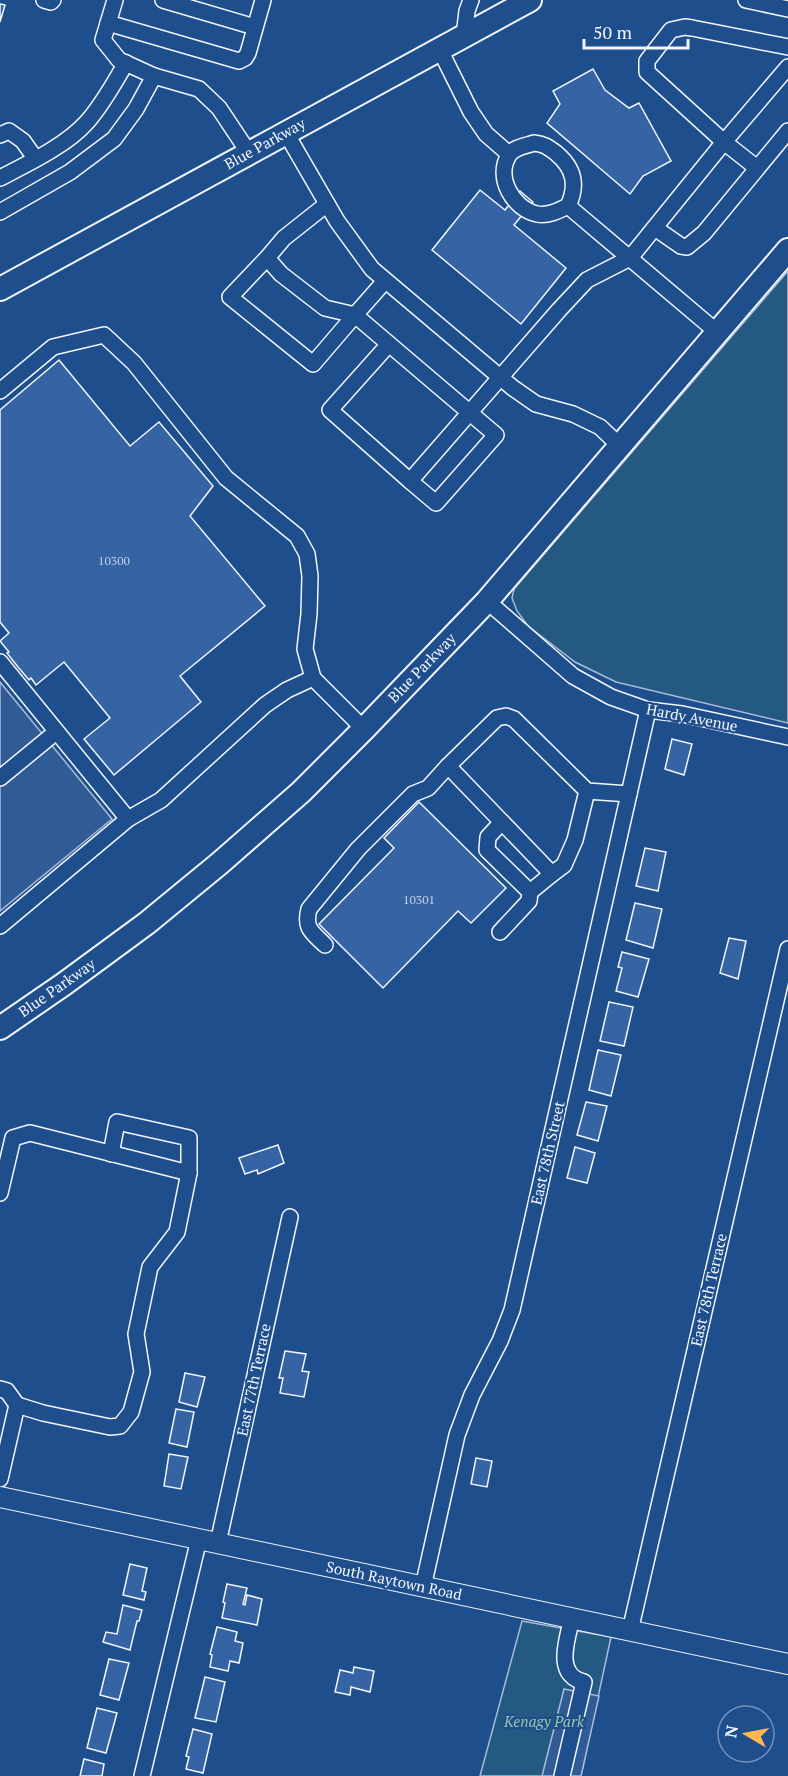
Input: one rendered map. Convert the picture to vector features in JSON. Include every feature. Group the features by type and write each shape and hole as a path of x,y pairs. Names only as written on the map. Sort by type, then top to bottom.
{"highway":[{"name":"Blue Parkway","path":"0,289 530,0"},
{"name":"Blue Parkway","path":"0,1028 147,924 301,792 487,601 788,250"}],"main road":[{"name":"South Raytown Road","path":"0,1497 788,1664"}],"street":[{"path":"44,0 51,2 53,0"},
{"path":"115,0 104,40 119,60 154,76 199,90 219,108 249,153"},
{"path":"164,0 255,27"},
{"path":"108,23 239,61 248,53 263,0"},
{"path":"464,36 467,11 471,0"},
{"path":"746,0 787,7"},
{"path":"758,168 724,142 647,72 647,61 671,30 685,27 788,47"},
{"path":"440,50 471,112 486,134 509,154"},
{"path":"0,178 68,140 87,123 105,99 126,63"},
{"path":"410,481 587,280 630,258 788,67"},
{"path":"0,212 70,172 114,139 136,110 154,76"},
{"path":"0,135 9,131 23,141 35,158"},
{"path":"655,228 681,246 687,247 704,233 788,132"},
{"path":"286,133 337,221 372,269 501,378 536,404 573,414 600,427 620,446"},
{"path":"534,143 545,144 565,160 572,172 575,185 568,206 548,214 536,214 524,209 513,198 505,182 505,169 509,154 534,143"},
{"path":"327,204 284,238 230,297 313,364 385,281"},
{"path":"568,206 717,332"},
{"path":"267,258 281,274 325,308 355,315 496,435 436,503 330,410 389,344"},
{"path":"0,391 53,347 104,335 134,363 226,478 297,536 307,554 310,576 305,649 313,678 364,729"},
{"name":"Hardy Avenue","path":"487,601 573,676 611,697 648,711 682,714 788,738"},
{"path":"0,662 128,819"},
{"path":"0,926 128,819 161,800 265,705 287,690 313,678"},
{"name":"East 78th Street","path":"423,1587 457,1434 472,1395 500,1341 512,1310 648,711"},
{"path":"325,945 308,928 306,919 309,909 358,849 413,794 428,788 497,718 506,716 514,719 587,791 629,794"},
{"path":"0,778 56,732"},
{"path":"448,766 552,874"},
{"path":"500,932 529,901 530,892 564,865 575,840 587,791"},
{"path":"502,822 488,837 487,850 530,892"},
{"name":"East 78th Terrace","path":"630,1631 788,949"},
{"path":"0,1389 7,1391 17,1405 110,1427 120,1426 131,1412 142,1372 136,1334 150,1267 177,1232 189,1173 189,1138 117,1122 111,1154"},
{"path":"0,1193 13,1138 30,1133 189,1173"},
{"name":"East 77th Terrace","path":"218,1543 290,1217"},
{"path":"0,1479 17,1405"},
{"path":"142,1776 199,1539"},
{"path":"562,1776 584,1682 577,1680 565,1664 564,1652 572,1618"}],"green space":[{"path":"788,271 788,723 616,682 575,662 528,626 517,611 512,598 514,589"},
{"name":"Kenagy Park","path":"522,1621 611,1637 581,1776 480,1776"}],"shaded area":[{"path":"0,682 112,819 0,911"},
{"path":"564,1689 599,1696 581,1776 542,1776"}],"building":[{"path":"0,4 5,5 0,22"},
{"path":"593,69 605,90 629,108 639,103 671,161 643,176 630,194 547,123 560,104 553,91"},
{"path":"480,190 505,210 520,191 533,202 514,225 566,268 521,324 432,250"},
{"path":"59,360 130,446 159,422 213,486 190,516 265,606 180,676 201,702 114,775 84,739 110,718 64,662 36,685 18,667 0,641 9,633 0,622 0,410"},
{"path":"672,739 692,744 684,775 665,769"},
{"path":"419,802 506,888 471,923 458,911 383,988 319,924 394,848 384,838"},
{"path":"645,848 666,852 658,891 636,886"},
{"path":"635,903 662,909 653,948 626,940"},
{"path":"729,938 746,941 738,979 720,973"},
{"path":"622,952 649,959 638,997 616,991 622,968 618,967"},
{"path":"609,1002 633,1007 624,1046 600,1041"},
{"path":"598,1050 621,1055 611,1096 589,1090"},
{"path":"586,1102 607,1106 598,1141 577,1135"},
{"path":"278,1145 284,1163 258,1174 257,1170 245,1174 239,1158"},
{"path":"575,1147 595,1153 587,1183 567,1178"},
{"path":"285,1351 306,1354 302,1371 309,1372 304,1397 280,1393 283,1378 279,1378"},
{"path":"185,1373 205,1377 197,1407 179,1402"},
{"path":"176,1409 194,1412 187,1447 169,1443"},
{"path":"169,1454 188,1457 181,1489 164,1486"},
{"path":"476,1458 492,1461 487,1487 471,1484"},
{"path":"130,1564 147,1568 142,1591 146,1592 144,1600 123,1595"},
{"path":"227,1584 247,1588 243,1604 245,1605 247,1595 262,1599 257,1625 222,1618"},
{"path":"123,1605 142,1610 130,1650 103,1642 106,1632 117,1634"},
{"path":"217,1627 237,1632 235,1641 243,1643 239,1663 230,1661 228,1671 210,1667 212,1655 210,1654"},
{"path":"109,1659 129,1663 119,1700 100,1695"},
{"path":"354,1667 374,1671 370,1692 351,1687 350,1695 335,1692 340,1670 353,1673"},
{"path":"205,1677 225,1682 216,1722 195,1718"},
{"path":"97,1708 117,1713 106,1753 87,1748"},
{"path":"193,1729 212,1734 203,1773 186,1769 189,1757 186,1756"},
{"path":"84,1759 104,1764 102,1776 80,1776"}]}
